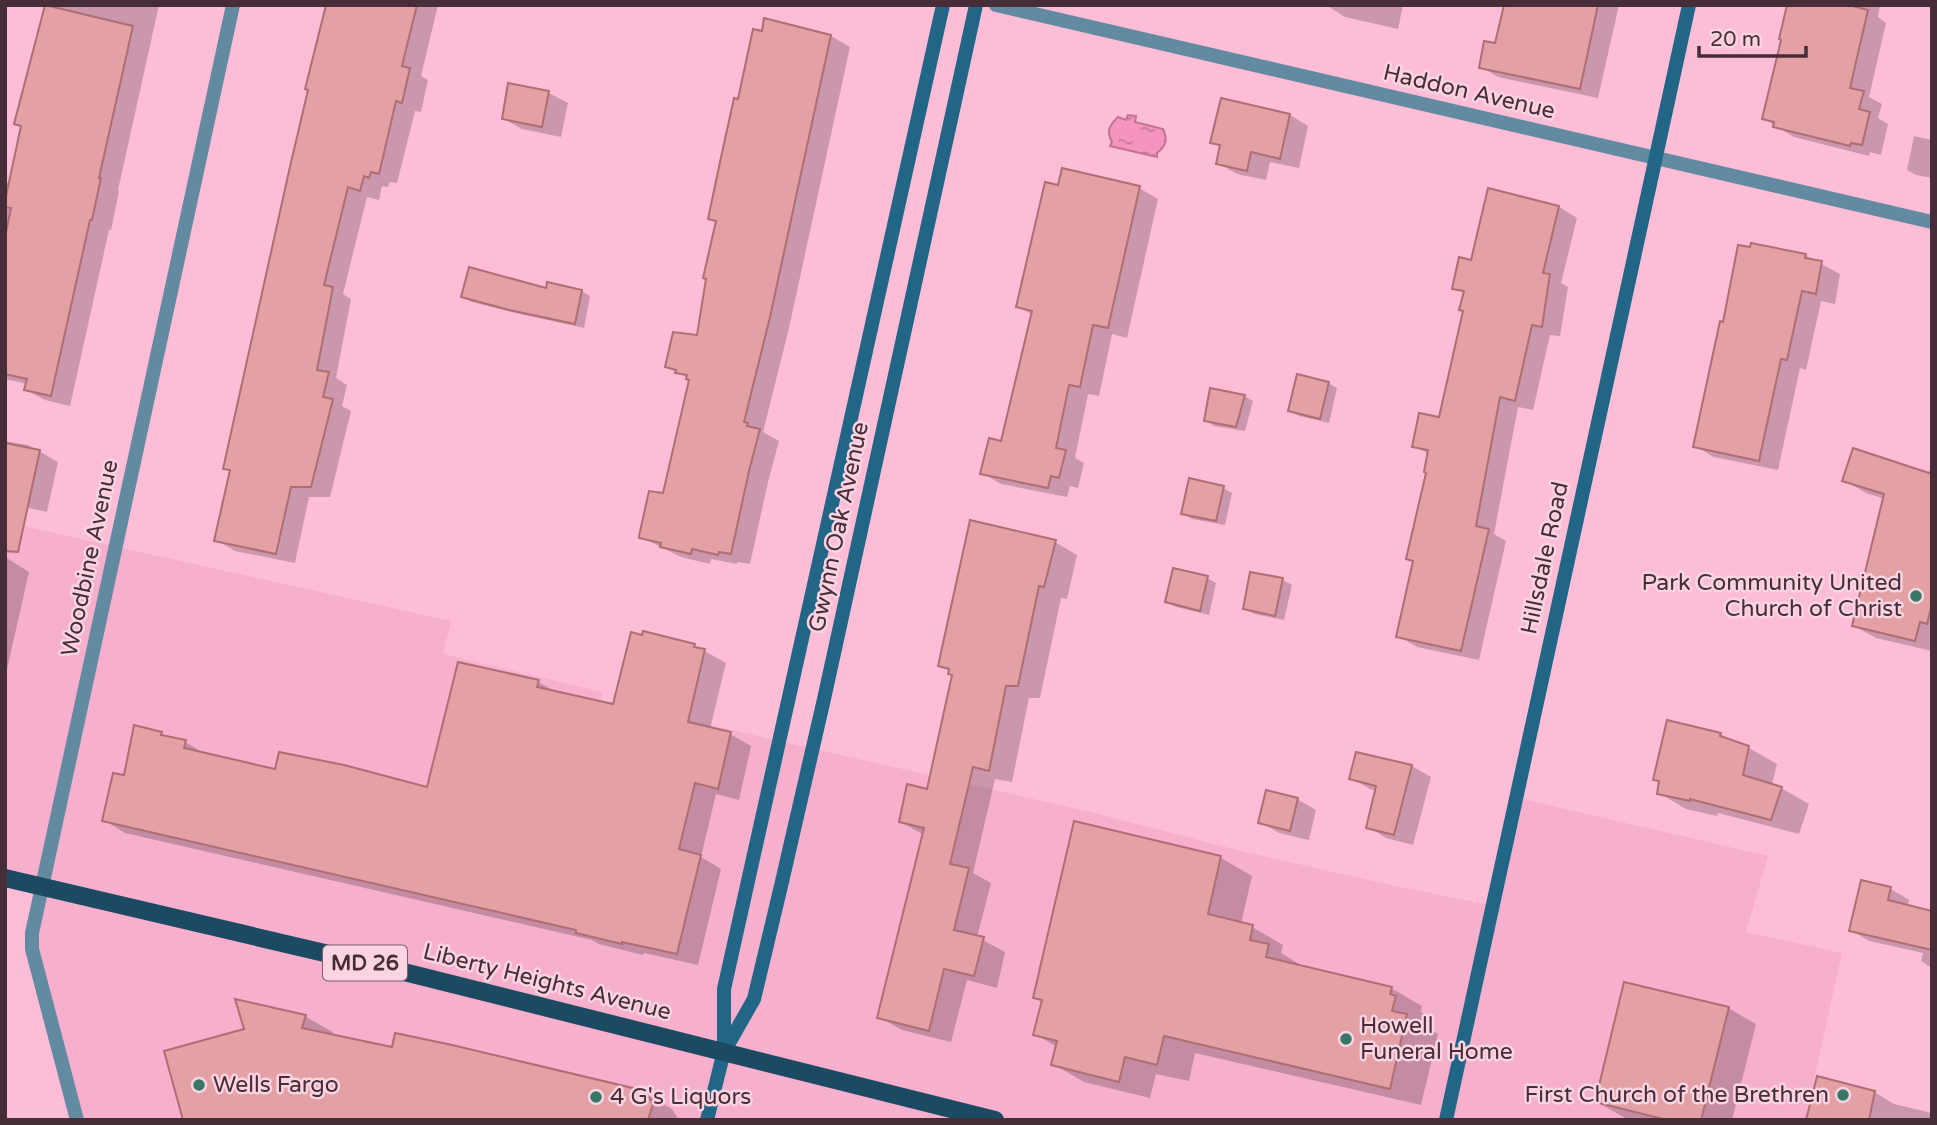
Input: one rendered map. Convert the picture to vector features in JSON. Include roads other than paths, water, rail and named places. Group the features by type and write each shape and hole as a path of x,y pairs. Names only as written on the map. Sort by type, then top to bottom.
{"main road":[{"name":"Liberty Heights Avenue","path":"5,878 389,969 995,1120"}],"street":[{"name":"Woodbine Avenue","path":"77,1120 32,949 32,933 233,5"},
{"name":"Gwynn Oak Avenue","path":"707,1120 724,1051 724,989 943,5"},
{"name":"Gwynn Oak Avenue","path":"724,1051 754,999 824,699 976,5"},
{"name":"Haddon Avenue","path":"996,5 1932,222"},
{"name":"Hillsdale Road","path":"1446,1120 1689,5"}],"water":[{"path":"1128,115 1136,116 1135,122 1163,129 1165,142 1157,157 1110,146 1111,126 1118,117 1126,120"}],"place":[{"name":"Park Community United Church of Christ","path":"1916,596"},
{"name":"Howell Funeral Home","path":"1346,1039"},
{"name":"Wells Fargo","path":"199,1085"},
{"name":"First Church of the Brethren","path":"1843,1095"},
{"name":"4 G's Liquors","path":"596,1097"}]}
